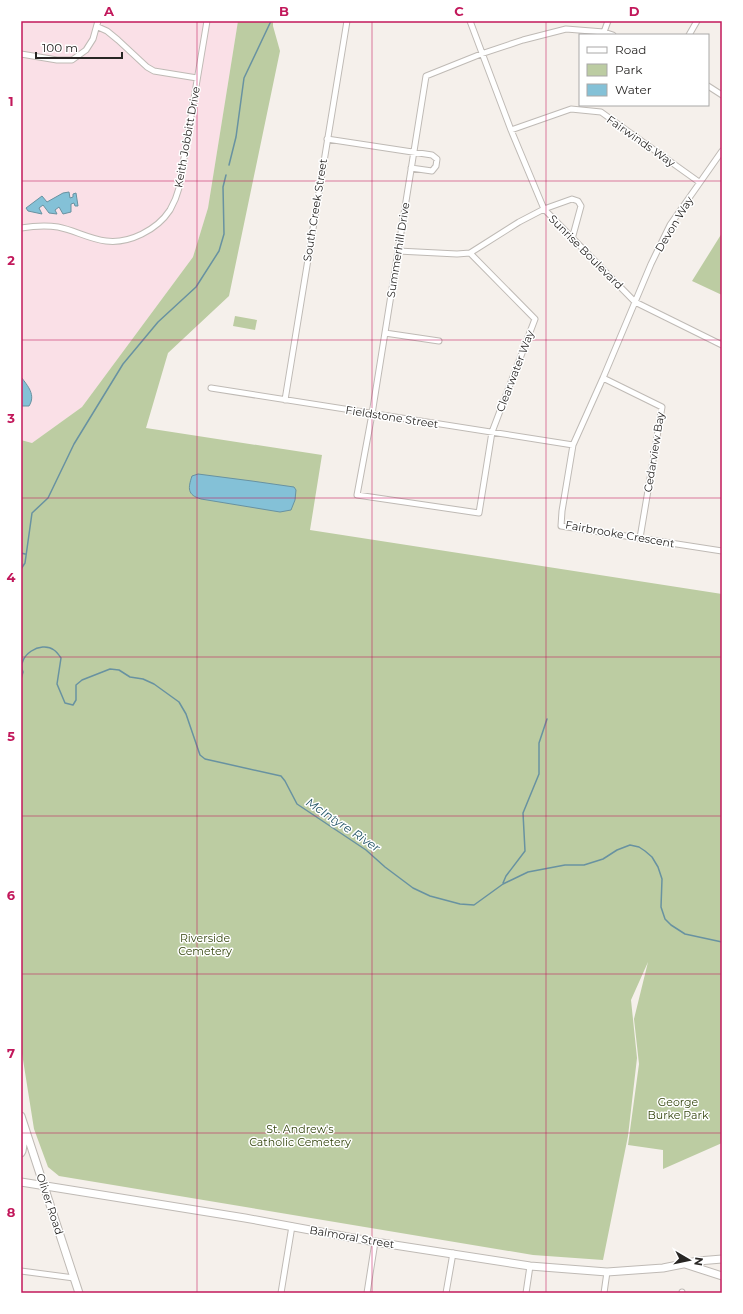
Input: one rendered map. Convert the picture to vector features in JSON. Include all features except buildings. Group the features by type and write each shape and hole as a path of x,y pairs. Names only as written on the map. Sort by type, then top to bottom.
{"main road":[{"name":"Oliver Road","path":"21,1116 79,1293"},
{"path":"21,1153 25,1130"},
{"name":"Balmoral Street","path":"21,1182 292,1226 376,1242 530,1266 607,1272 663,1268 698,1261 722,1259"},
{"path":"685,1264 722,1276"}],"street":[{"path":"21,54 56,60 72,60 86,50 98,27 98,21"},
{"name":"Keith Jobbitt Drive","path":"21,228 45,226 58,227 90,237 113,241 137,236 157,224 170,211 180,188 207,21"},
{"name":"South Creek Street","path":"285,400 347,21"},
{"name":"Sunrise Boulevard","path":"470,21 481,54 544,209 635,302 722,345"},
{"path":"604,32 608,21"},
{"path":"690,34 697,21"},
{"path":"98,27 107,31 147,67 154,71 197,78"},
{"name":"Summerhill Drive","path":"479,513 357,495 372,414 426,76 481,54 523,40 566,29 604,32 609,34"},
{"path":"709,87 722,95"},
{"name":"Fairwinds Way","path":"511,130 571,109 601,112 699,182"},
{"path":"327,139 414,152 436,157 437,163 432,171 411,168"},
{"name":"Devon Way","path":"635,302 650,264 670,226 699,182 722,151"},
{"path":"398,251 457,254 470,253 519,222 544,209 572,199 581,204 572,239"},
{"name":"Clearwater Way","path":"470,253 535,319 492,432 479,513"},
{"name":"Fairbrooke Crescent","path":"635,302 573,445 561,526 722,551"},
{"path":"385,333 439,341"},
{"name":"Cedarview Bay","path":"603,378 662,407 640,538"},
{"name":"Fieldstone Street","path":"211,388 573,445"},
{"path":"281,1293 292,1226"},
{"path":"367,1293 376,1242"},
{"path":"446,1293 453,1253"},
{"path":"526,1293 530,1266"},
{"path":"21,1271 74,1278"},
{"path":"604,1293 607,1272"}],"shaded area":[{"path":"21,21 238,21 208,208 193,257 82,407 32,443 21,440"}],"green space":[{"path":"238,21 273,21 280,51 229,296 168,353 146,428 322,455 310,530 722,594 722,1143 663,1169 663,1150 628,1145 639,1064 634,1019 648,962 631,1000 637,1058 628,1136 603,1260 533,1255 59,1176 48,1167 34,1129 21,1047 21,440 32,443 82,407 193,257 208,208"},
{"path":"722,233 722,295 692,281"},
{"path":"235,316 257,320 255,330 233,326"}],"water":[{"path":"69,192 70,198 76,193 78,206 75,206 74,203 71,204 71,212 63,214 59,207 55,210 57,214 49,213 43,205 39,208 42,214 28,211 26,208 42,196 47,202 63,193"},
{"path":"21,377 31,394 32,398 29,406 21,406"},
{"path":"198,474 294,487 296,490 295,500 291,510 280,512 201,499 191,493 189,487 192,476"}],"waterway":[{"path":"229,165 236,137 244,78 271,21"},
{"path":"21,569 25,563 32,513 48,498 74,444 123,364 158,322 196,287 219,251 224,234 223,187 226,175"},
{"name":"McIntyre River","path":"21,553 25,554"},
{"name":"McIntyre River","path":"21,679 23,672 23,660 26,655 37,648 49,647 61,658 57,684 65,703 73,705 76,700 76,685 82,680 110,669 119,670 130,677 143,679 154,684 179,702 186,714 200,755 205,759 281,776 297,804 366,850 385,867 413,888 430,896 460,904 474,905 503,884 528,872 565,865 584,865 603,859 617,850 630,845 639,847 652,857 658,867 662,879 661,907 665,919 685,934 722,942"},
{"path":"503,883 506,876 525,851 523,813 539,774 539,743 547,719"}],"park label":[{"name":"Riverside Cemetery","path":"205,944"},
{"name":"George Burke Park","path":"678,1108"},
{"name":"St. Andrew's Catholic Cemetery","path":"300,1135"}]}
